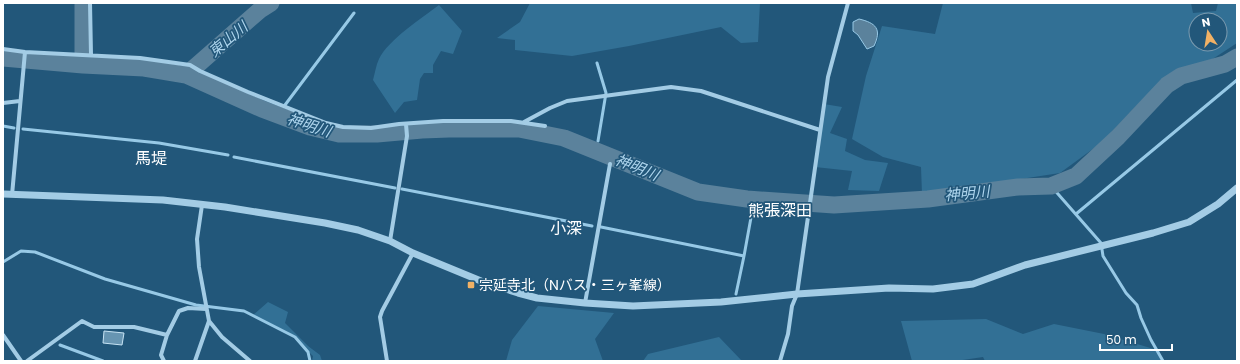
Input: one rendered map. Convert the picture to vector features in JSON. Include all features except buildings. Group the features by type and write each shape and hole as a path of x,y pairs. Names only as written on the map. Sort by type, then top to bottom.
{"street":[{"path":"90,3 91,55"},
{"path":"780,361 788,334 792,306 797,294 828,77 848,3"},
{"path":"3,49 25,53 140,58 190,65 200,71 248,92 326,124 343,128 371,128 399,124 406,125 443,121 511,121 545,126"},
{"path":"12,195 25,53"},
{"path":"523,122 567,101 671,88 701,91 820,130"},
{"path":"3,103 20,101"},
{"path":"390,241 407,136 406,125"},
{"path":"585,303 610,164"},
{"path":"3,194 162,200 225,207 325,223 358,230 390,241 413,253 481,281 518,293 537,298 633,306 721,302 797,294 889,288 933,289 973,284 1025,265 1153,233 1189,222 1218,204 1237,188"},
{"path":"202,204 198,239 199,267 209,321 222,338 250,361"},
{"path":"387,361 380,317 413,253"},
{"path":"164,361 161,355 167,335 179,311 188,308 206,309"},
{"path":"27,361 82,321 94,327 134,327 167,335"},
{"path":"195,361 209,321"},
{"path":"3,336 21,361"}],"shaded area":[{"path":"530,3 760,3 758,42 741,43 721,27 572,56 515,50 515,40 497,38 520,22"},
{"path":"943,3 1191,3 1193,12 1188,12 1188,52 1223,52 1202,66 1177,71 1137,105 1101,143 1060,173 922,194 921,167 883,157 852,139 866,76 882,26 935,34"},
{"path":"1218,3 1237,3 1237,43 1228,49 1228,12 1204,12 1216,11"},
{"path":"439,5 462,31 453,54 441,51 433,65 433,73 424,73 420,79 417,100 404,102 395,113 373,80 378,61 383,52 397,37"},
{"path":"859,19 873,25 877,31 874,46 867,49 858,35 853,31 853,22"},
{"path":"824,104 842,107 830,133 847,139 845,151 865,160 888,163 879,191 848,190 852,171 815,167"},
{"path":"268,302 288,312 285,323 308,346 320,355 322,361 312,361 313,356 288,332 253,315"},
{"path":"538,306 614,313 595,339 603,361 506,361 512,340"},
{"path":"986,319 1023,334 1054,324 1104,334 1157,350 1164,361 985,361 983,357 956,361 912,361 901,321"},
{"path":"719,337 742,361 643,361 648,354"}],"waterway":[{"path":"83,3 83,65"},
{"name":"東山川","path":"186,75 260,10 271,3"},
{"path":"285,105 354,13"},
{"name":"神明川","path":"3,58 83,65 144,68 186,75 262,109 310,127 339,134 377,134 449,129 519,129 564,138 698,192 747,199 834,205 928,199 1018,187 1051,186 1076,176 1118,137 1167,85 1181,76 1225,64 1237,57"},
{"path":"597,63 606,93 598,141"},
{"path":"1076,214 1237,80"},
{"path":"3,126 14,128"},
{"path":"23,129 159,143 228,155"},
{"path":"234,157 395,188"},
{"path":"1051,186 1101,243 1103,256 1126,293 1137,305 1151,340 1163,361"},
{"path":"402,189 592,226"},
{"path":"744,256 752,212"},
{"path":"601,227 744,256 736,294"},
{"path":"3,262 21,251 35,252 105,279 196,305 244,311 295,337 308,352 310,361"},
{"path":"60,345 103,361"}],"place":[{"name":"宗延寺北（Nバス・三ヶ峯線）","path":"471,285"}],"district":[{"name":"馬堤","path":"151,158"},
{"name":"熊張深田","path":"780,210"},
{"name":"小深","path":"566,228"}]}
